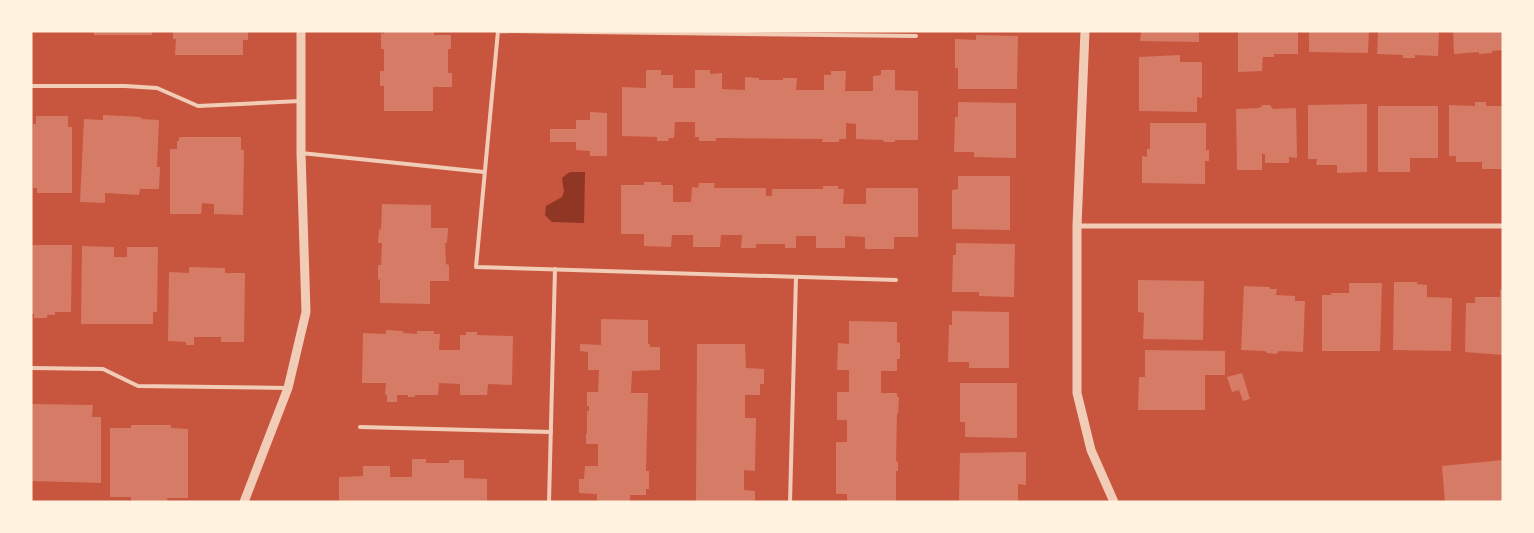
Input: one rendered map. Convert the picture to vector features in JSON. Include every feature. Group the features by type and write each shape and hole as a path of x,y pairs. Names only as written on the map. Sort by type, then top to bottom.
{"street":[{"path":"244,502 288,388 306,312 300,101 301,31"},
{"path":"1085,31 1077,226 1077,393 1091,450 1114,502"},
{"path":"1077,226 1503,226"}],"lane":[{"path":"896,280 476,267 498,31 799,33 916,36"},
{"path":"31,86 157,88 198,106 300,101"},
{"path":"301,153 484,172"},
{"path":"549,502 555,269"},
{"path":"790,502 796,277"},
{"path":"31,368 103,369 138,386 288,388"},
{"path":"360,427 551,432"}],"shaded area":[{"path":"571,172 585,172 584,223 552,222 545,215 546,206 562,197 564,192 562,178"}],"building":[{"path":"94,31 152,31 152,35 94,35"},
{"path":"173,31 248,31 248,40 243,40 243,55 175,55 176,39 173,39"},
{"path":"384,31 434,31 434,35 451,35 451,49 448,49 448,73 452,73 452,87 433,87 433,111 384,111 384,86 380,86 380,71 384,71 384,49 381,49 381,33 384,34"},
{"path":"1141,31 1199,31 1199,42 1140,41"},
{"path":"1238,31 1298,31 1298,54 1274,54 1274,57 1263,57 1262,71 1238,72"},
{"path":"1309,31 1369,31 1368,53 1309,52"},
{"path":"1378,31 1439,31 1438,56 1415,55 1415,58 1403,58 1403,55 1377,54"},
{"path":"1453,31 1503,31 1503,50 1492,51 1492,53 1454,54"},
{"path":"976,35 1018,36 1017,89 958,89 958,68 955,68 955,39 976,40"},
{"path":"1180,55 1180,62 1202,62 1202,98 1197,97 1197,112 1139,111 1139,57"},
{"path":"646,70 661,70 661,75 673,75 673,88 695,88 695,70 710,70 710,74 722,73 722,89 745,90 745,77 759,78 759,80 797,78 796,90 824,90 824,75 831,75 831,71 846,71 845,91 873,91 873,76 881,75 881,70 895,70 895,90 918,91 918,140 884,142 883,140 856,139 856,124 846,123 846,139 839,139 839,142 822,142 823,139 716,138 716,141 699,141 699,137 695,137 695,122 675,122 674,138 669,138 668,141 657,141 657,137 622,136 622,87 646,88"},
{"path":"958,102 1016,103 1016,158 974,157 974,152 954,152 955,117 958,117"},
{"path":"1475,102 1486,102 1486,106 1503,106 1503,169 1482,169 1482,162 1456,162 1456,156 1449,156 1449,105 1475,106"},
{"path":"1367,104 1367,172 1337,173 1337,165 1316,165 1317,159 1308,159 1308,105"},
{"path":"1263,105 1270,105 1273,109 1296,108 1297,158 1289,157 1289,163 1265,163 1265,154 1262,154 1262,170 1237,170 1236,109 1259,108"},
{"path":"1378,106 1438,106 1438,158 1410,158 1410,172 1378,172"},
{"path":"590,112 607,113 607,156 590,156 590,151 576,150 576,142 550,142 550,129 576,129 576,120 590,120"},
{"path":"103,115 159,120 157,167 160,167 159,189 140,189 139,195 105,193 105,203 80,202 84,119 103,120"},
{"path":"36,116 68,116 68,127 72,127 72,193 37,193 37,188 33,188 33,124 36,124"},
{"path":"1150,123 1206,123 1206,150 1209,150 1209,161 1205,161 1205,184 1142,183 1142,156 1147,157 1147,149 1150,149"},
{"path":"179,137 241,137 241,150 244,150 243,215 214,214 214,204 202,203 201,214 170,214 170,149 177,149"},
{"path":"958,176 1010,176 1010,230 952,229 952,190 958,189"},
{"path":"644,182 661,182 661,185 673,185 673,202 691,202 692,187 698,188 699,183 715,183 714,188 766,188 766,196 772,196 772,189 823,189 823,186 838,186 838,189 844,189 843,204 866,204 866,188 918,188 918,237 894,237 894,249 865,249 865,237 845,236 845,248 816,248 816,236 796,236 796,248 785,248 785,244 756,244 756,248 741,248 742,235 721,235 720,247 693,247 693,235 672,235 671,247 644,246 644,234 621,234 621,185 644,185"},
{"path":"382,204 431,205 431,228 448,228 447,243 445,243 446,264 449,265 449,281 430,281 430,304 380,303 378,265 381,265 382,243 378,243 379,229 381,230"},
{"path":"956,243 1015,244 1014,297 979,296 979,292 952,292 953,255 956,255"},
{"path":"32,245 72,245 71,312 55,312 55,315 47,315 47,318 34,318 34,314 31,314"},
{"path":"82,246 114,247 114,257 127,257 127,247 158,247 157,312 153,312 153,324 81,324"},
{"path":"189,267 225,268 225,273 245,273 244,342 221,342 221,337 194,337 194,345 186,345 186,342 168,341 169,272 189,273"},
{"path":"1138,280 1204,281 1203,340 1143,339 1144,313 1138,312"},
{"path":"1394,282 1417,282 1417,284 1427,285 1427,297 1452,298 1451,351 1393,350"},
{"path":"1349,283 1382,283 1380,351 1322,351 1322,295 1349,293"},
{"path":"1244,286 1270,287 1270,289 1277,289 1276,295 1295,296 1295,301 1305,301 1303,352 1279,351 1276,354 1265,351 1241,350"},
{"path":"1500,289 1503,290 1503,355 1465,352 1466,303 1475,303 1475,297 1500,297"},
{"path":"952,311 1009,312 1009,368 969,368 969,362 948,362 949,325 952,325"},
{"path":"601,319 648,320 648,344 650,344 650,347 660,347 660,370 632,371 631,393 648,393 646,471 649,471 649,489 646,489 646,495 630,495 630,502 597,502 597,494 579,493 579,479 584,479 585,466 598,466 598,444 586,444 586,434 587,411 589,411 587,392 598,392 599,370 588,370 588,352 580,351 580,344 601,345"},
{"path":"849,321 897,322 897,342 900,343 900,359 897,359 897,371 881,371 881,393 897,393 897,397 899,397 897,414 896,462 898,461 898,471 896,471 896,502 847,502 847,494 836,494 836,442 847,442 847,420 837,420 837,392 849,392 849,370 837,370 838,343 849,344"},
{"path":"386,330 417,334 417,331 434,331 434,334 440,334 439,350 460,350 460,335 466,335 466,332 477,332 477,335 513,336 512,385 488,384 487,395 460,395 460,384 439,383 438,395 415,395 415,397 408,397 408,395 397,395 397,402 387,402 387,395 385,394 386,383 362,383 363,333 386,334"},
{"path":"697,344 745,344 746,368 764,369 764,384 760,384 760,395 745,395 745,418 756,418 755,471 744,470 744,490 755,491 755,502 696,502"},
{"path":"1145,350 1225,351 1225,375 1205,375 1205,410 1138,410 1139,377 1145,377"},
{"path":"1242,373 1250,399 1243,401 1239,390 1232,392 1227,377"},
{"path":"960,383 1017,383 1017,438 965,437 965,422 960,422"},
{"path":"32,404 93,405 92,417 101,417 101,483 31,481"},
{"path":"131,425 171,425 171,428 188,429 188,498 167,498 168,502 131,502 131,497 110,497 110,428 131,428"},
{"path":"1026,452 1026,485 1018,484 1018,502 959,502 960,453"},
{"path":"412,459 426,459 426,463 449,463 449,460 464,460 464,478 487,479 487,502 339,502 339,477 363,476 363,466 390,466 390,477 412,477"},
{"path":"1503,460 1503,502 1445,502 1442,466"}]}
